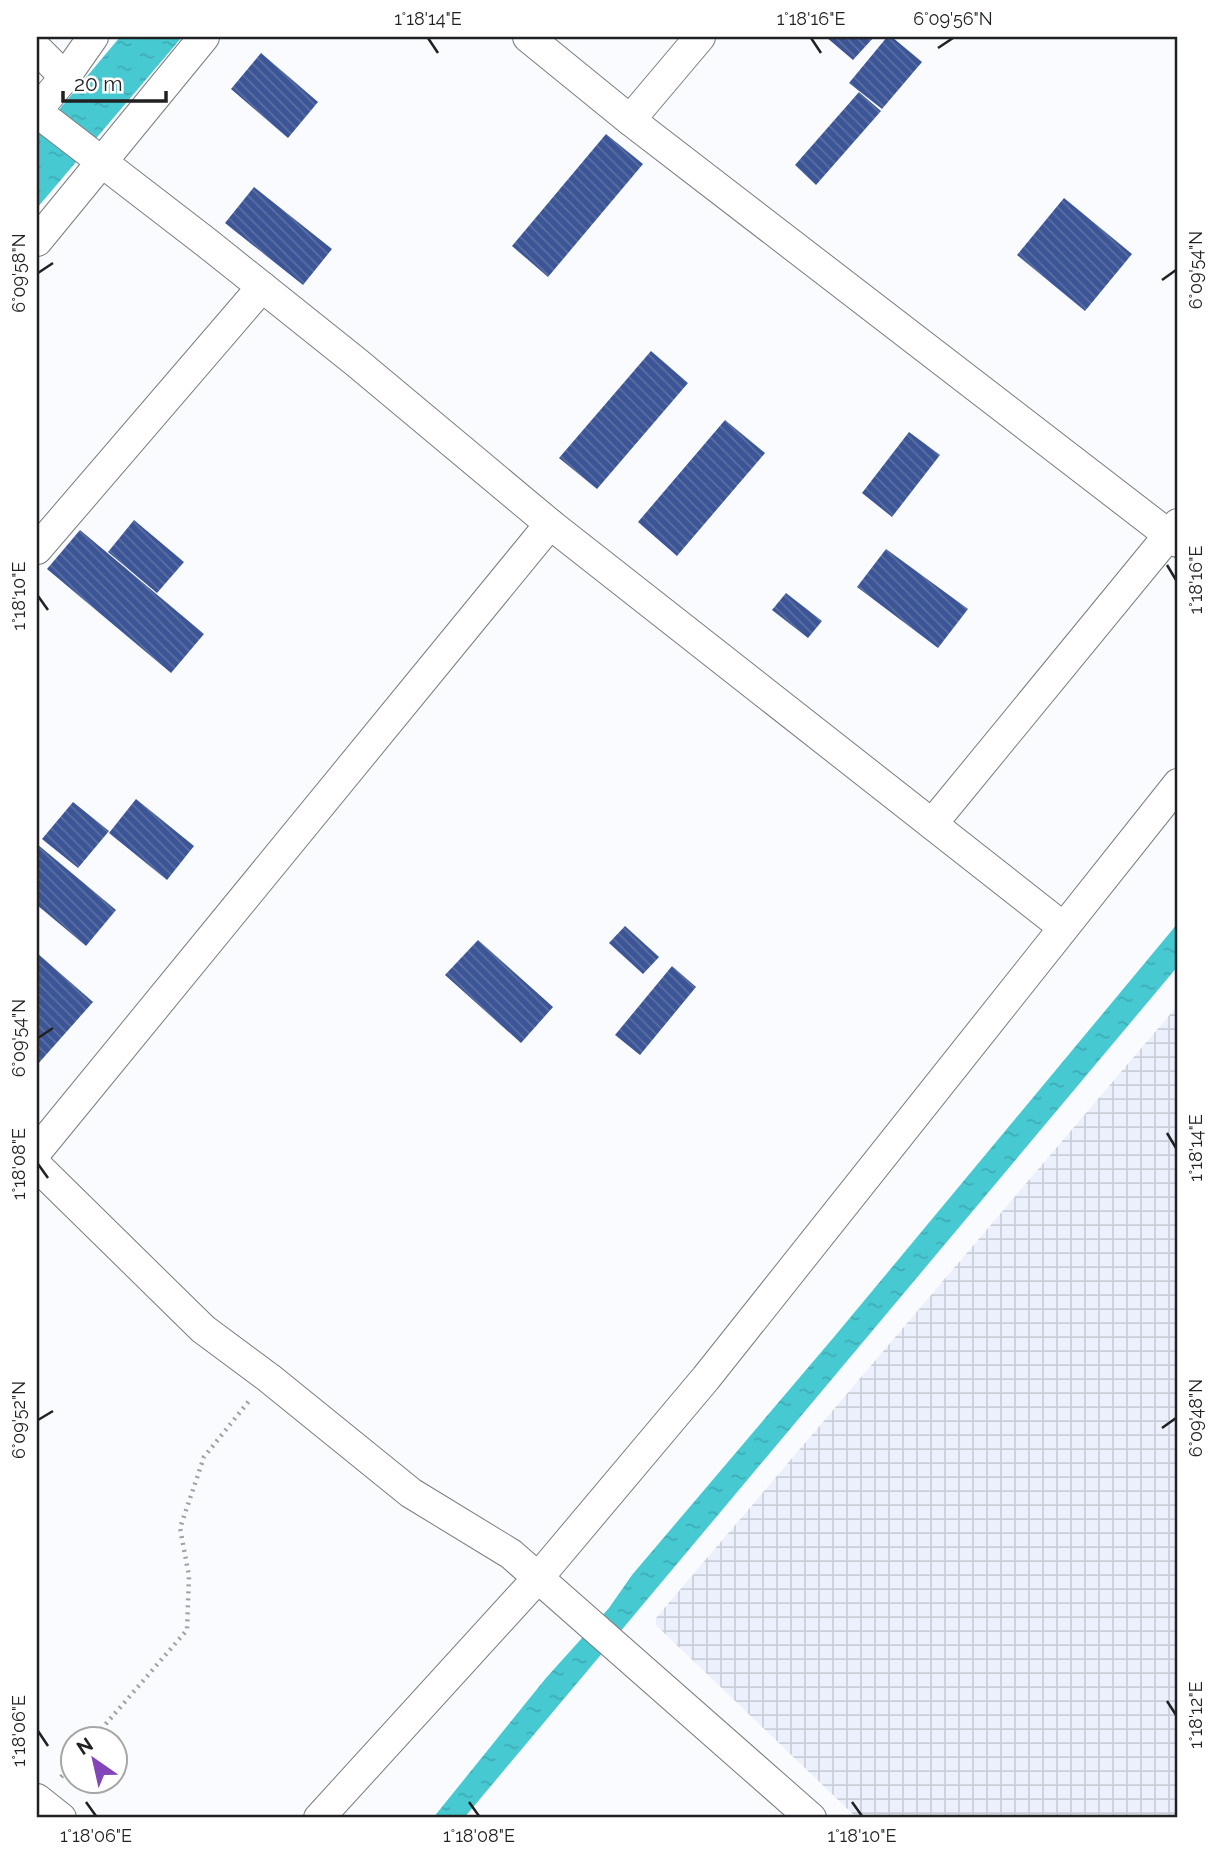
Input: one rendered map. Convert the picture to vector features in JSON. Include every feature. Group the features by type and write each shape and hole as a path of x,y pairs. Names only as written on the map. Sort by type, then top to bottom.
{"street":[{"path":"93,37 40,114 262,287 550,524 1063,927"},
{"path":"37,241 95,158 204,37"},
{"path":"528,37 630,120 1175,533 932,824"},
{"path":"630,120 700,37"},
{"path":"37,49 65,77"},
{"path":"37,550 262,287"},
{"path":"37,1151 550,524"},
{"path":"319,1818 537,1579 706,1378 1178,785"},
{"path":"37,1166 203,1329 269,1378 411,1493 511,1554 811,1818"}],"path":[{"path":"104,1726 187,1630 189,1576 180,1528 204,1457 269,1378"}],"shaded area":[{"path":"1178,1005 1178,1818 857,1818 656,1625 656,1618"}],"water":[{"path":"120,37 182,37 37,208 37,136"},
{"path":"1178,923 1178,966 464,1818 433,1818 546,1678 609,1608 632,1575"}],"building":[{"path":"826,37 874,37 853,60"},
{"path":"887,37 892,37 922,62 882,109 849,83"},
{"path":"261,53 318,102 288,138 231,89"},
{"path":"859,92 881,111 816,185 795,165"},
{"path":"606,134 643,164 548,277 512,246"},
{"path":"254,187 332,249 303,285 225,223"},
{"path":"1064,198 1132,254 1085,311 1017,255"},
{"path":"651,351 688,383 597,489 559,458"},
{"path":"725,420 765,453 677,556 638,522"},
{"path":"909,432 940,455 892,517 862,493"},
{"path":"134,520 184,562 157,593 108,552"},
{"path":"80,530 204,634 171,673 47,569"},
{"path":"886,549 968,609 938,648 857,587"},
{"path":"786,593 822,621 808,638 772,610"},
{"path":"136,799 194,846 167,880 109,833"},
{"path":"73,802 109,831 78,868 42,839"},
{"path":"37,844 116,910 86,946 37,905"},
{"path":"625,926 659,957 643,974 609,943"},
{"path":"478,940 553,1007 521,1043 445,975"},
{"path":"37,953 93,1002 37,1065"},
{"path":"672,966 696,987 640,1055 615,1035"}]}
